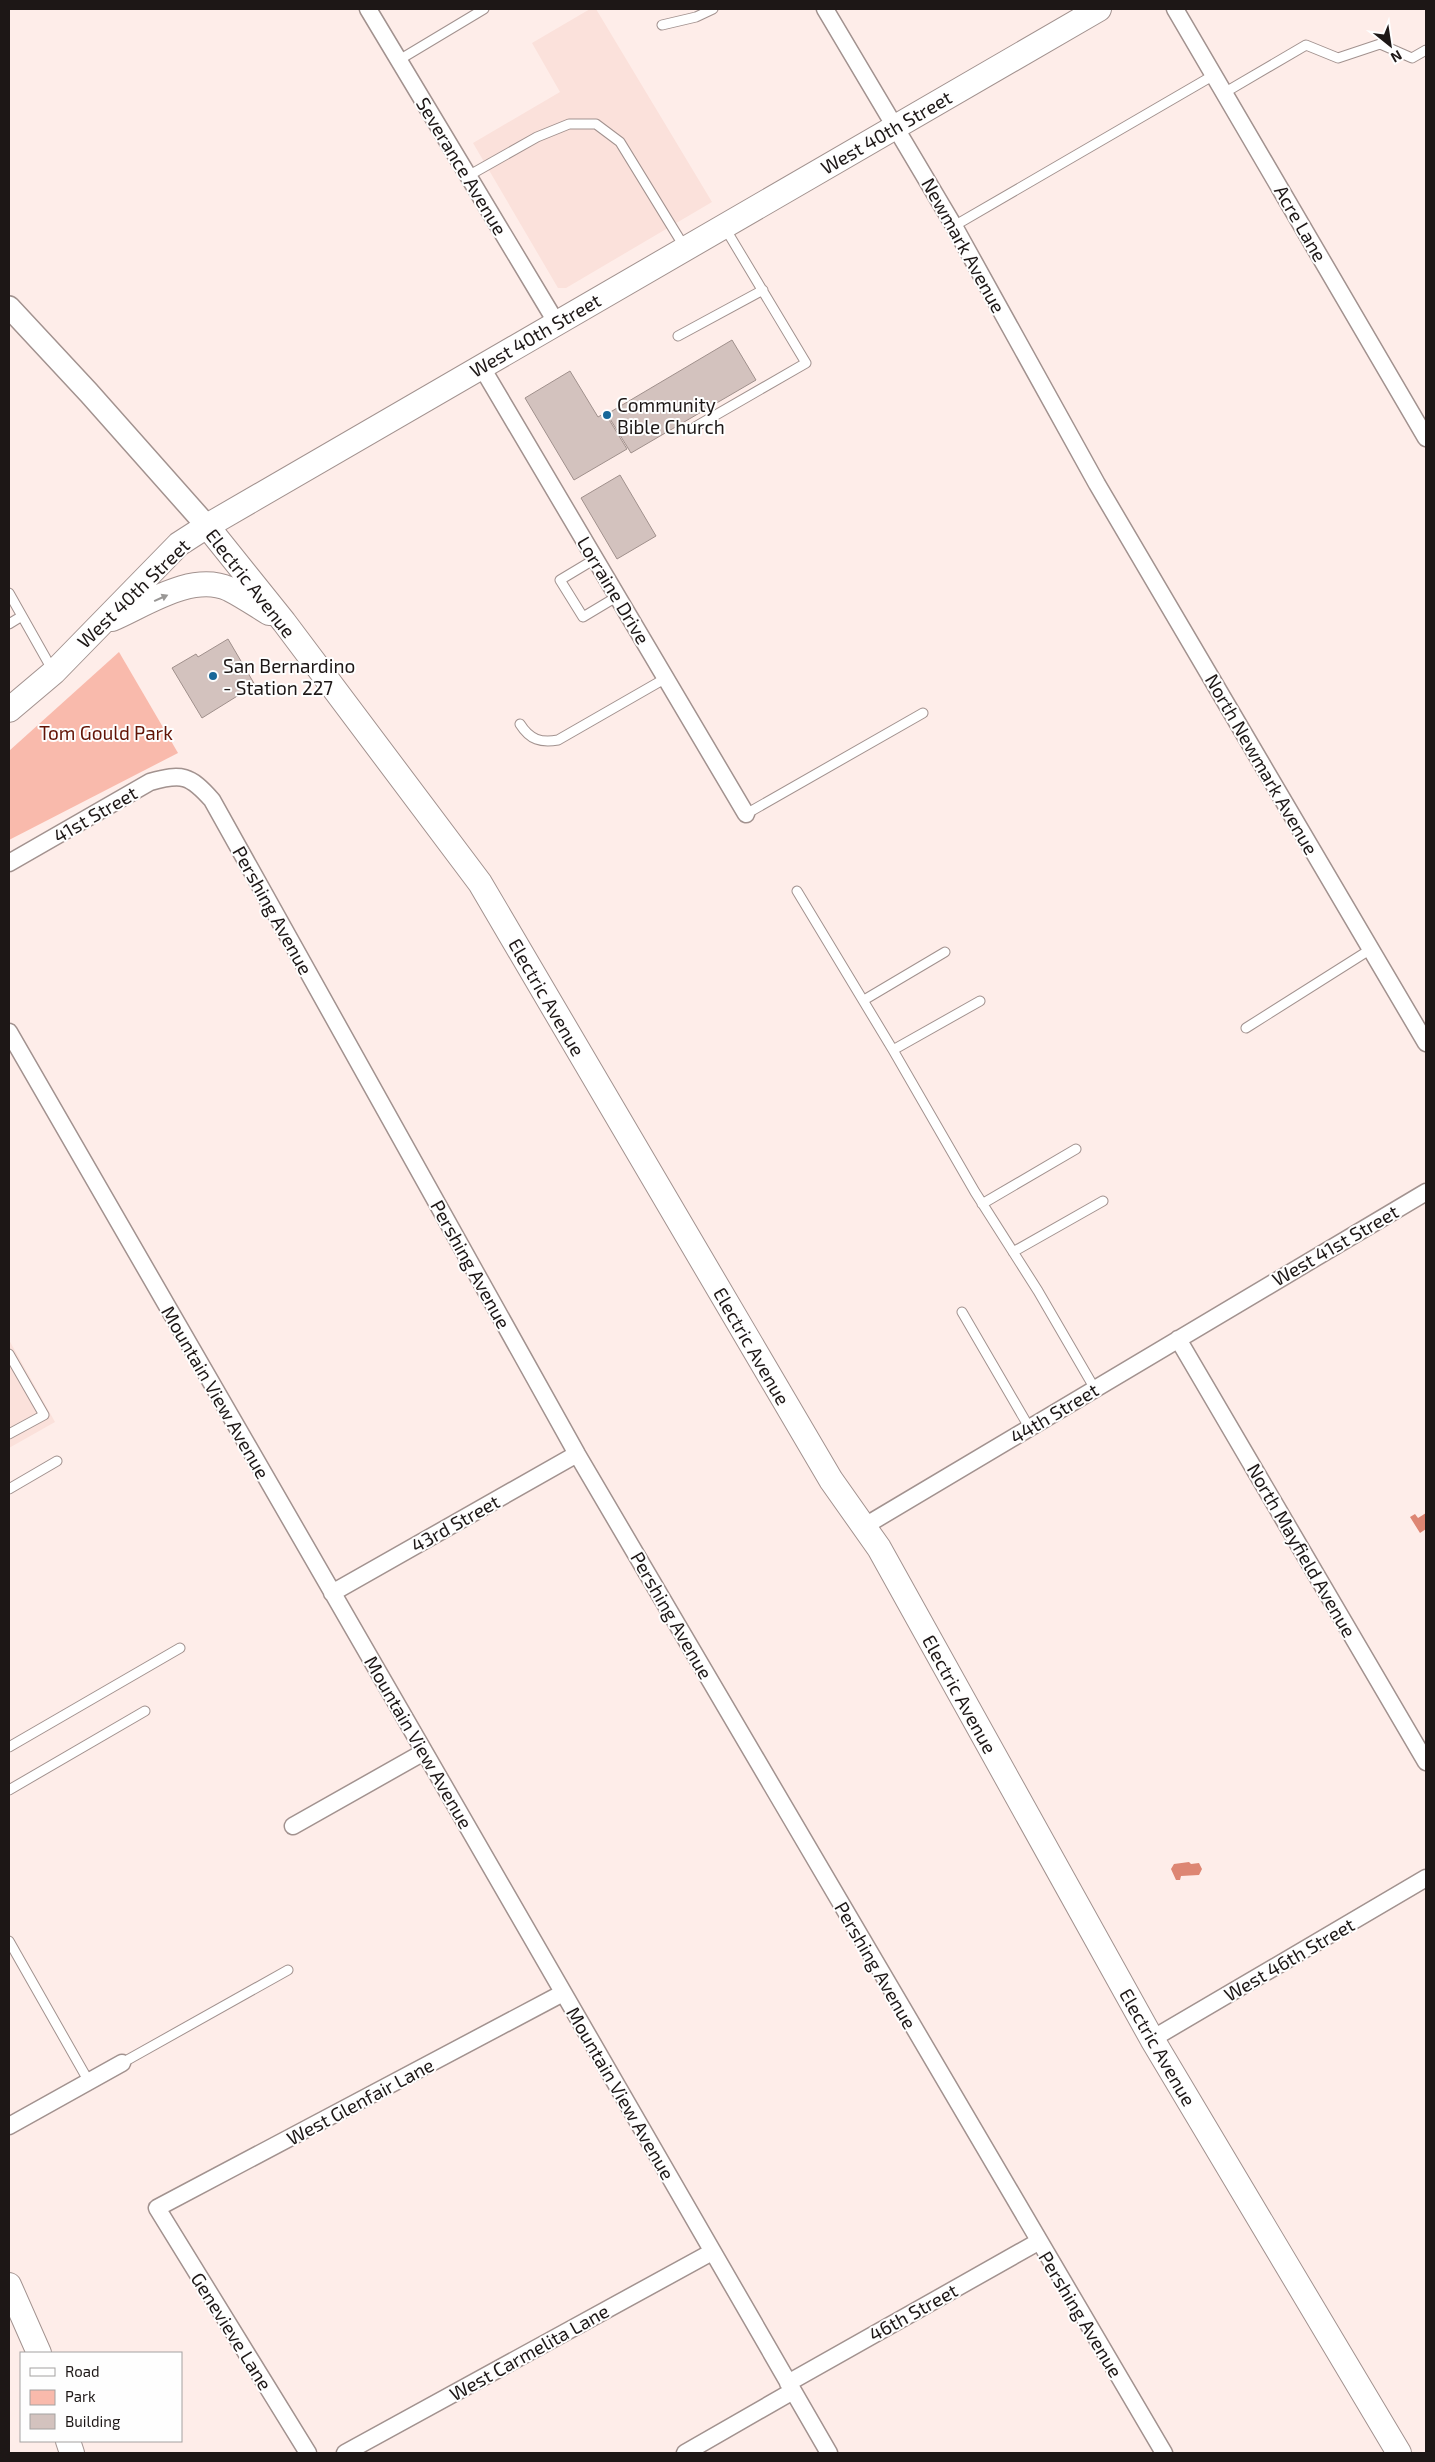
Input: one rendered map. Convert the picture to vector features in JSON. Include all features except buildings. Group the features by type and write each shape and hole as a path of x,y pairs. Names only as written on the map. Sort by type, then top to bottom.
{"main road":[{"name":"West 40th Street","path":"9,710 54,672 179,544 206,526 1099,9"},
{"name":"Electric Avenue","path":"206,526 284,622 480,882 830,1480 883,1556 1152,2039 1399,2453"},
{"path":"100,625 179,589 202,584 228,589 284,622"},
{"path":"9,2285 39,2352"}],"street":[{"name":"Severance Avenue","path":"368,9 556,322"},
{"name":"Newmark Avenue","path":"824,9 896,126 954,226 1097,484"},
{"name":"Acre Lane","path":"1175,9 1426,438"},
{"name":"Electric Avenue","path":"9,307 89,393 206,526"},
{"name":"Lorraine Drive","path":"481,366 746,814"},
{"name":"North Newmark Avenue","path":"1097,484 1426,1044"},
{"name":"41st Street","path":"9,863 150,782 167,777 185,777"},
{"name":"Pershing Avenue","path":"185,777 200,786 212,800 577,1454 1038,2242 1164,2453"},
{"name":"Mountain View Avenue","path":"9,1032 828,2453"},
{"name":"West 41st Street","path":"1244,1299 1426,1192"},
{"name":"44th Street","path":"863,1527 1244,1299"},
{"name":"North Mayfield Avenue","path":"1178,1339 1426,1762"},
{"name":"43rd Street","path":"332,1593 577,1454"},
{"path":"294,1826 424,1752"},
{"name":"West 46th Street","path":"1152,2039 1426,1878"},
{"name":"West Glenfair Lane","path":"157,2208 563,1993"},
{"path":"9,2126 88,2080 122,2063"},
{"name":"Genevieve Lane","path":"157,2208 308,2453"},
{"name":"46th Street","path":"685,2453 791,2387 1038,2242"},
{"name":"West Carmelita Lane","path":"345,2453 712,2252"}],"lane":[{"path":"398,60 484,9"},
{"path":"662,25 696,17 713,9"},
{"path":"1224,93 1306,45 1338,58 1380,44 1412,58 1426,50"},
{"path":"954,226 1214,75"},
{"path":"468,176 537,137 570,124 596,124 620,142 685,248"},
{"path":"695,427 806,363 724,226"},
{"path":"678,336 763,290"},
{"path":"595,559 560,580 583,617 618,596"},
{"path":"9,593 54,672"},
{"path":"9,624 22,616"},
{"path":"520,724 530,737 543,742 558,740 666,678"},
{"path":"746,814 922,713"},
{"path":"797,891 864,1000 982,1204 1095,1388"},
{"path":"1246,1028 1371,950"},
{"path":"864,1000 945,952"},
{"path":"893,1050 980,1001"},
{"path":"982,1204 1076,1149"},
{"path":"1013,1252 1104,1201"},
{"path":"962,1312 1029,1428"},
{"path":"9,1354 44,1415 9,1434"},
{"path":"9,1489 57,1461"},
{"path":"9,1747 180,1648"},
{"path":"9,1790 145,1711"},
{"path":"9,1941 88,2080"},
{"path":"122,2063 288,1970"}],"shaded area":[{"path":"590,9 596,9 712,202 566,288 558,288 473,143 560,92 532,43"},
{"path":"9,1340 55,1422 9,1448"},
{"path":"1426,1513 1426,1529 1420,1533 1410,1517 1415,1514 1418,1518"},
{"path":"1189,1862 1191,1864 1199,1863 1202,1869 1199,1875 1181,1876 1180,1880 1176,1880 1171,1869 1174,1864"}],"green space":[{"name":"Tom Gould Park","path":"119,652 178,753 9,840 9,751"}],"place":[{"name":"Community Bible Church","path":"607,415"},
{"name":"San Bernardino - Station 227","path":"213,676"}]}
